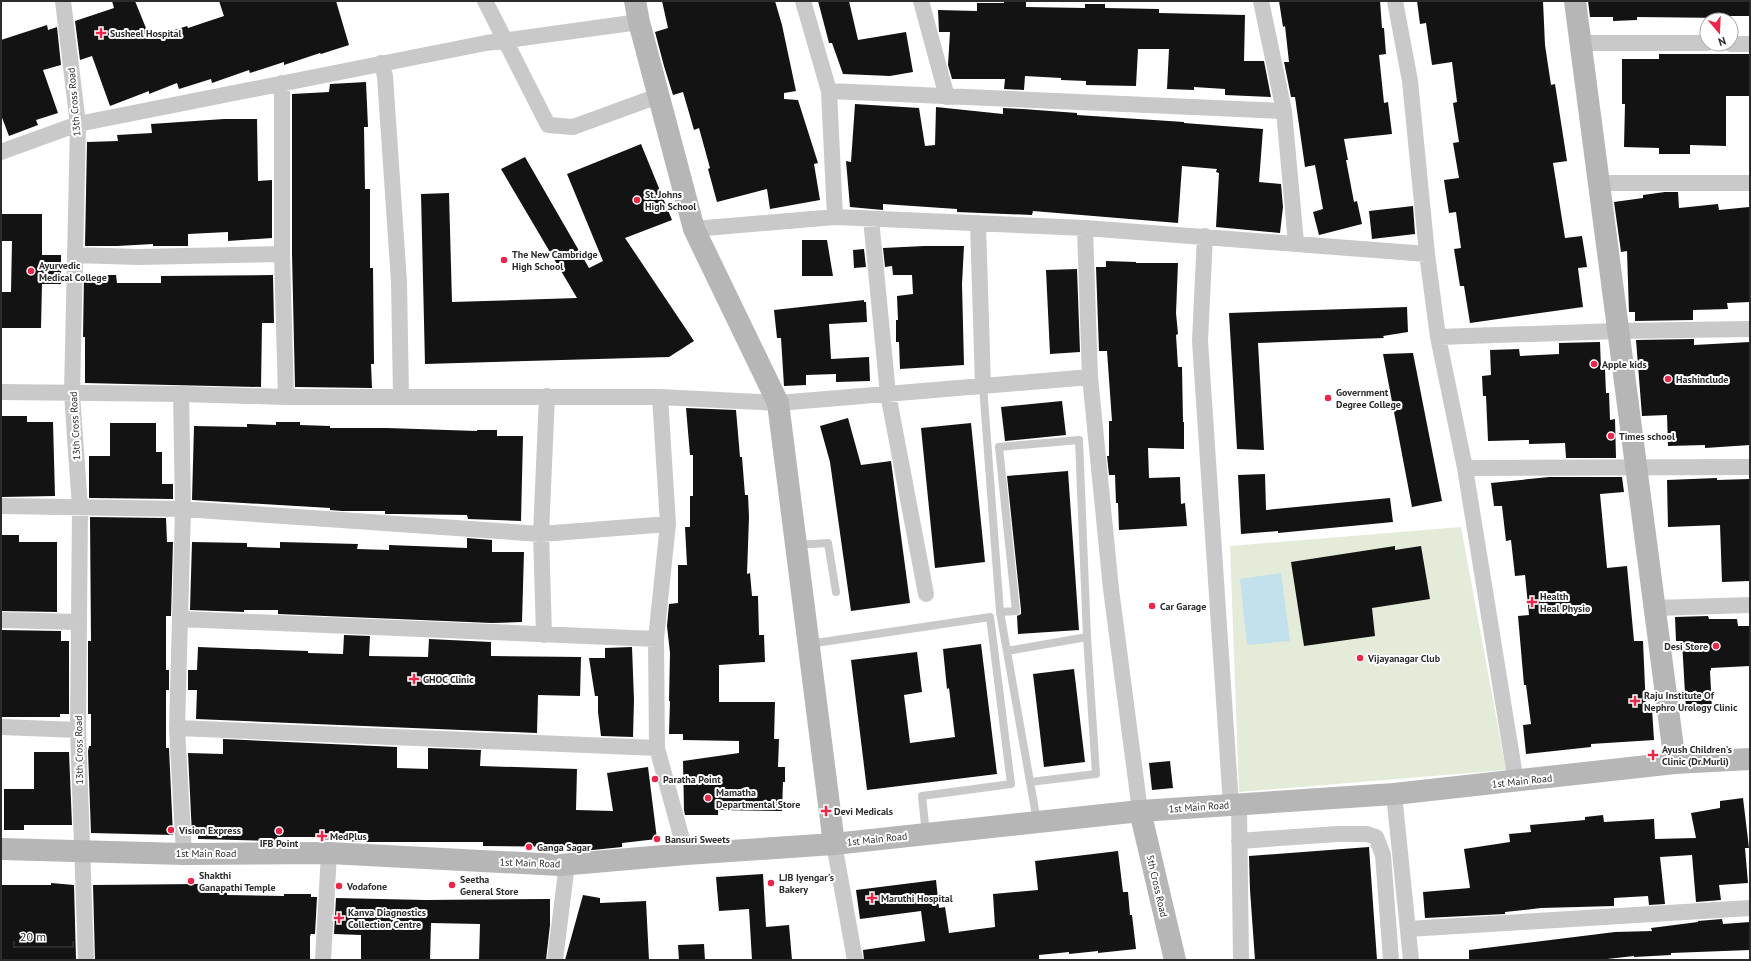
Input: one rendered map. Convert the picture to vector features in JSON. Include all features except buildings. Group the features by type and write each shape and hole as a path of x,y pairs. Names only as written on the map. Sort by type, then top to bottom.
{"street":[{"name":"13th Cross Road","path":"63,1 78,124 72,394 80,508 78,730 86,960"},
{"path":"486,1 548,126 573,127 658,96"},
{"path":"635,1 658,96 694,229 778,403 834,844 855,960"},
{"path":"803,1 829,92 835,217"},
{"path":"921,1 947,97"},
{"path":"1261,1 1284,111 1296,243"},
{"path":"1395,1 1410,82 1427,254 1438,337 1465,468 1516,782"},
{"path":"1575,1 1675,762"},
{"path":"1,152 78,124 381,63 505,40 639,22"},
{"path":"1581,43 1699,44"},
{"path":"1739,44 1750,44"},
{"path":"381,63 385,76 399,282 401,396"},
{"path":"282,83 282,254 286,397"},
{"path":"829,92 1284,111"},
{"path":"1599,184 1750,183"},
{"path":"694,229 835,217 1085,228 1427,254"},
{"path":"871,219 888,394 926,594"},
{"path":"978,223 983,386"},
{"path":"1085,228 1090,377 1111,589 1140,811"},
{"path":"1205,236 1200,341 1233,805 1239,841 1240,960"},
{"path":"75,255 138,258 282,254"},
{"path":"1438,337 1618,331 1750,329"},
{"path":"1,392 286,397 660,397 778,403 1090,377"},
{"path":"181,394 183,509 177,728 184,854"},
{"path":"544,635 541,534 547,396"},
{"path":"660,397 668,524 656,639 657,748 686,854"},
{"path":"1465,468 1750,467"},
{"path":"1,506 183,509 541,534 668,524"},
{"path":"1655,608 1750,605"},
{"path":"181,619 656,639"},
{"path":"1,620 78,622"},
{"path":"1,727 78,730"},
{"path":"177,728 657,748"},
{"name":"1st Main Road","path":"1,850 184,854 329,853 560,865 686,854 834,844 1140,811 1394,794 1516,782 1675,762 1750,759"},
{"path":"1394,794 1411,960"},
{"name":"5th Cross Road","path":"1140,811 1175,960"},
{"path":"1239,841 1337,834 1367,834 1376,837 1383,854 1391,960"},
{"path":"323,960 329,853"},
{"path":"555,960 567,864"},
{"path":"1408,929 1750,908"}],"lane":[{"path":"983,386 1000,612 1038,822"},
{"path":"1000,612 1016,611 999,447 1079,440 1087,637 1096,774 1030,782"},
{"path":"795,546 828,543 836,592"},
{"path":"808,644 990,617 1012,784 922,796 926,834"},
{"path":"1007,651 1087,637"}],"green space":[{"name":"Vijayanagar Club","path":"1461,527 1506,770 1239,792 1230,546"}],"water":[{"path":"1281,573 1290,641 1247,645 1240,579"}],"place":[{"name":"Susheel Hospital","path":"101,33"},
{"name":"St. Johns High School","path":"637,200"},
{"name":"The New Cambridge High School","path":"504,260"},
{"name":"Ayurvedic Medical College","path":"31,271"},
{"name":"Apple kids","path":"1594,364"},
{"name":"Hashinclude","path":"1668,379"},
{"name":"Government Degree College","path":"1328,398"},
{"name":"Times school","path":"1611,436"},
{"name":"Health Heal Physio","path":"1532,602"},
{"name":"Car Garage","path":"1152,606"},
{"name":"Desi Store","path":"1716,646"},
{"name":"Vijayanagar Club","path":"1360,658"},
{"name":"GHOC Clinic","path":"414,679"},
{"name":"Raju Institute Of Nephro Urology Clinic","path":"1635,701"},
{"name":"Ayush Children's Clinic (Dr.Murli)","path":"1653,755"},
{"name":"Paratha Point","path":"655,779"},
{"name":"Mamatha Departmental Store","path":"708,798"},
{"name":"Devi Medicals","path":"826,811"},
{"name":"Vision Express","path":"171,830"},
{"name":"IFB Point","path":"279,831"},
{"name":"MedPlus","path":"322,836"},
{"name":"Bansuri Sweets","path":"657,839"},
{"name":"Ganga Sagar","path":"529,847"},
{"name":"Shakthi Ganapathi Temple","path":"191,881"},
{"name":"LJB Iyengar's Bakery","path":"771,883"},
{"name":"Seetha General Store","path":"452,885"},
{"name":"Vodafone","path":"339,886"},
{"name":"Maruthi Hospital","path":"872,898"},
{"name":"Kanva Diagnostics Collection Centre","path":"339,918"}]}
